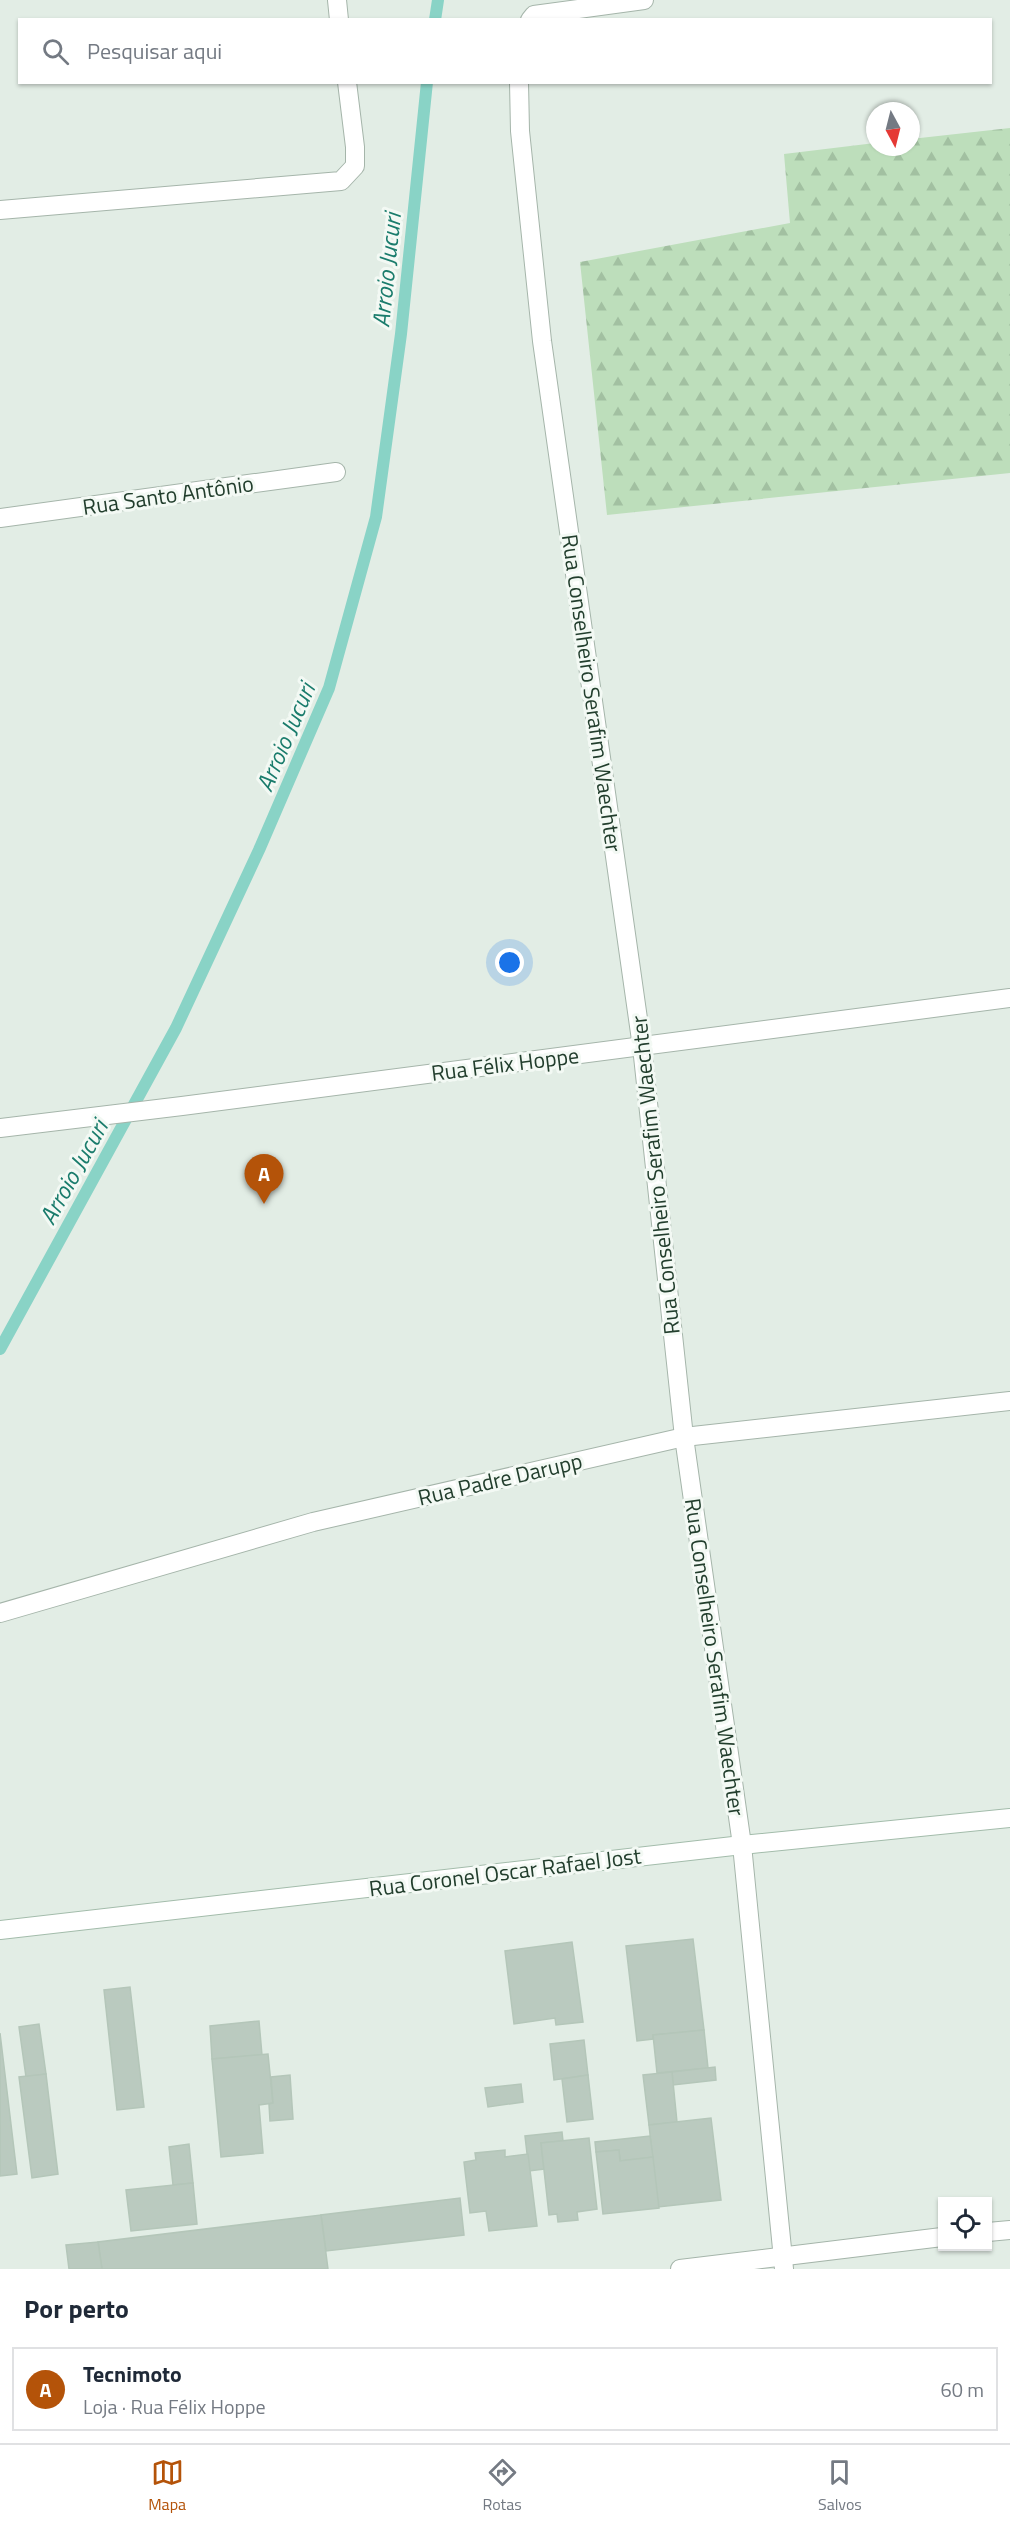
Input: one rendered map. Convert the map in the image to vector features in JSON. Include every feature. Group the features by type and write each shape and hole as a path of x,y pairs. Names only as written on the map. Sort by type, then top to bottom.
{"street":[{"path":"337,0 339,18"},
{"path":"532,18 534,15 644,0"},
{"path":"0,210 341,182 355,166 347,84"},
{"name":"Rua Conselheiro Serafim Waechter","path":"519,84 520,131 542,341 642,1047 684,1437 742,1845 783,2262"},
{"name":"Rua Santo Antônio","path":"0,518 336,472"},
{"name":"Rua Félix Hoppe","path":"0,1128 1010,998"},
{"name":"Rua Padre Darupp","path":"0,1612 313,1522 684,1437 1010,1401"},
{"name":"Rua Coronel Oscar Rafael Jost","path":"0,1930 742,1845 1010,1818"},
{"path":"992,2232 1010,2230"},
{"path":"680,2269 783,2262 938,2238"}],"green space":[{"path":"1010,128 1010,473 607,515 580,262 790,223 784,154 866,144 866,156 920,156 920,138"}],"building":[{"path":"693,1939 704,2030 653,2035 653,2039 637,2041 626,1946"},
{"path":"572,1942 583,2022 556,2025 555,2018 514,2024 505,1951"},
{"path":"130,1987 144,2107 117,2110 104,1990"},
{"path":"259,2021 262,2055 212,2059 210,2026"},
{"path":"39,2024 46,2074 26,2077 19,2027"},
{"path":"704,2030 708,2068 657,2073 653,2035"},
{"path":"0,2033 17,2174 0,2176"},
{"path":"584,2040 588,2075 554,2080 550,2044"},
{"path":"268,2054 273,2103 259,2105 263,2153 221,2157 212,2059"},
{"path":"715,2067 716,2080 673,2085 672,2072"},
{"path":"672,2072 677,2122 649,2125 643,2075"},
{"path":"46,2074 58,2174 32,2178 19,2077"},
{"path":"290,2075 293,2119 270,2121 269,2104 273,2103 271,2077"},
{"path":"588,2075 593,2119 567,2122 562,2079"},
{"path":"521,2084 523,2102 488,2107 485,2088"},
{"path":"711,2118 721,2200 658,2207 649,2125"},
{"path":"562,2132 563,2141 541,2143 544,2169 529,2171 525,2136"},
{"path":"650,2136 653,2157 620,2161 619,2150 596,2152 595,2142"},
{"path":"589,2138 597,2209 577,2212 578,2220 558,2222 557,2214 549,2215 541,2143"},
{"path":"189,2144 193,2183 173,2185 169,2147"},
{"path":"505,2150 505,2157 528,2154 537,2226 489,2231 486,2211 470,2213 464,2162 476,2160 475,2153"},
{"path":"619,2150 620,2161 653,2157 659,2208 603,2214 596,2152"},
{"path":"193,2183 197,2224 131,2231 126,2190"},
{"path":"460,2198 464,2235 326,2251 321,2215"},
{"path":"321,2215 328,2269 102,2269 98,2242"},
{"path":"98,2242 102,2269 69,2269 66,2245"}],"waterway":[{"name":"Arroio Jucuri","path":"435,18 438,0"},
{"name":"Arroio Jucuri","path":"0,1349 176,1028 259,850 329,688 376,517 401,334 427,84"}],"place":[{"name":"Tecnimoto","path":"264,1204"}]}
